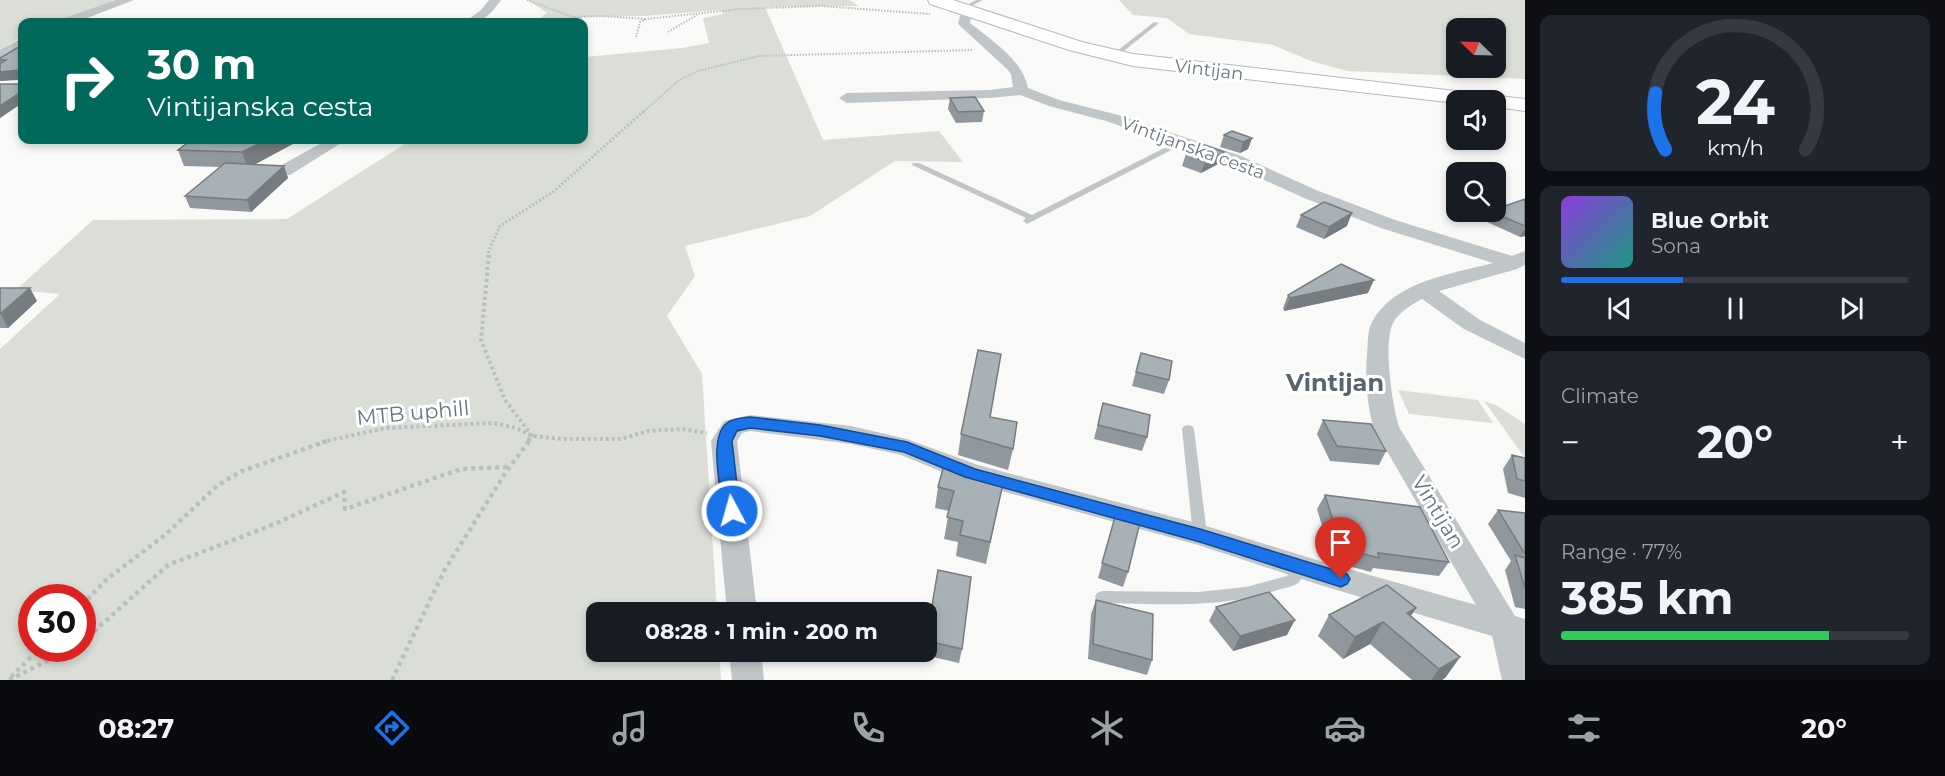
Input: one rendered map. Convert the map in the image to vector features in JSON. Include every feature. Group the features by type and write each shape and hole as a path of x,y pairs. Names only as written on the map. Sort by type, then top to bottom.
{"main road":[{"name":"Vintijan","path":"936,0 970,9 1037,35 1114,57 1185,67 1446,95"},
{"path":"1506,102 1525,105"}],"street":[{"path":"77,18 128,0"},
{"path":"477,18 485,13 495,0"},
{"path":"847,99 1010,93 1021,90 1018,74 967,27 970,9"},
{"path":"0,56 18,45"},
{"name":"Vintijanska cesta","path":"1021,90 1054,103 1112,118 1235,160 1361,214 1415,233 1519,260"},
{"path":"284,171 331,144"},
{"name":"Vintijan","path":"1518,680 1515,630 1386,427 1377,396 1377,368 1381,324 1404,300 1424,290 1519,260"},
{"path":"1424,290 1441,306 1464,321 1525,352"},
{"path":"741,602 724,441 731,428 744,423 820,430 885,442 927,455 971,473 1200,535 1515,630"},
{"path":"746,662 747,680"}],"lane":[{"path":"1114,57 1156,23"},
{"path":"916,165 1030,220 1183,142"},
{"path":"1188,429 1200,535"},
{"path":"1102,597 1196,599 1252,591 1293,580 1301,567"}],"path":[{"path":"527,0 573,17 646,19 758,8 840,6 970,9"},
{"path":"668,32 697,15"},
{"path":"636,37 640,22 646,19"},
{"path":"392,680 444,571 532,436 505,400 481,340 489,250 500,226 553,192 679,80 698,71 759,56 992,48"},
{"name":"MTB uphill","path":"96,590 165,535 218,485 242,471 316,444 385,428 493,423 516,428 532,436 593,440 621,439 648,431 682,429 715,435"},
{"path":"96,629 168,565 275,524 344,492 345,509 461,469 510,467"},
{"path":"9,680 26,662"},
{"path":"9,680 45,662"}],"shaded area":[{"path":"0,0 119,0 70,18 18,18 18,39 0,51"},
{"path":"528,0 849,0 859,6 765,7 823,140 939,131 963,162 895,161 810,216 685,246 695,276 667,316 702,374 716,602 586,602 586,662 720,662 721,680 0,680 0,349 60,294 16,290 93,220 287,219 405,144 588,144 588,57 682,48 709,43 703,18 723,14 721,10 582,18 540,18 547,13"},
{"path":"1119,0 1525,0 1525,79 1503,78 1506,78 1506,18 1446,18 1446,75 1347,71 1311,61 1273,45 1189,34 1167,18 1133,15"},
{"path":"1398,390 1478,400 1493,423 1409,414"},
{"path":"1484,401 1496,405 1525,424 1525,458"}],"building":[{"path":"18,47 18,70 0,72 0,64 6,60 0,60"},
{"path":"0,84 18,84 18,94 0,106"},
{"path":"975,97 984,111 958,112 950,98"},
{"path":"1232,131 1252,138 1243,142 1224,135"},
{"path":"186,144 258,144 242,152 178,150"},
{"path":"1204,145 1224,152 1205,162 1186,154"},
{"path":"225,163 284,166 247,200 185,196"},
{"path":"1525,199 1525,226 1506,218 1506,206"},
{"path":"1324,202 1352,213 1329,227 1301,215"},
{"path":"1341,264 1374,280 1290,298 1288,295"},
{"path":"0,288 30,288 0,314"},
{"path":"978,350 1001,354 990,417 1017,422 1013,449 961,434"},
{"path":"1141,353 1172,361 1169,380 1136,372"},
{"path":"1103,403 1150,415 1147,437 1098,425"},
{"path":"1323,420 1371,424 1386,451 1337,446"},
{"path":"1512,455 1525,458 1525,481 1517,479"},
{"path":"944,465 1004,479 990,542 960,535 963,521 947,517 954,491 938,487"},
{"path":"1325,495 1420,507 1449,562 1378,553 1379,558 1329,545 1324,528 1336,530"},
{"path":"1117,510 1141,518 1128,572 1102,563"},
{"path":"1498,510 1525,513 1525,554"},
{"path":"1515,555 1525,558 1525,588"},
{"path":"938,570 971,577 962,649 937,643 937,602 933,602"},
{"path":"1387,585 1416,608 1407,613 1460,657 1439,669 1383,622 1355,637 1329,615"},
{"path":"1269,592 1295,620 1240,636 1216,607"},
{"path":"1096,600 1153,614 1152,660 1093,644"}],"district":[{"name":"Vintijan","path":"1335,383"}],"route":[{"path":"732,511 724,441 731,428 738,424 750,423 820,430 907,448 957,469 1200,535 1341,579"}]}
